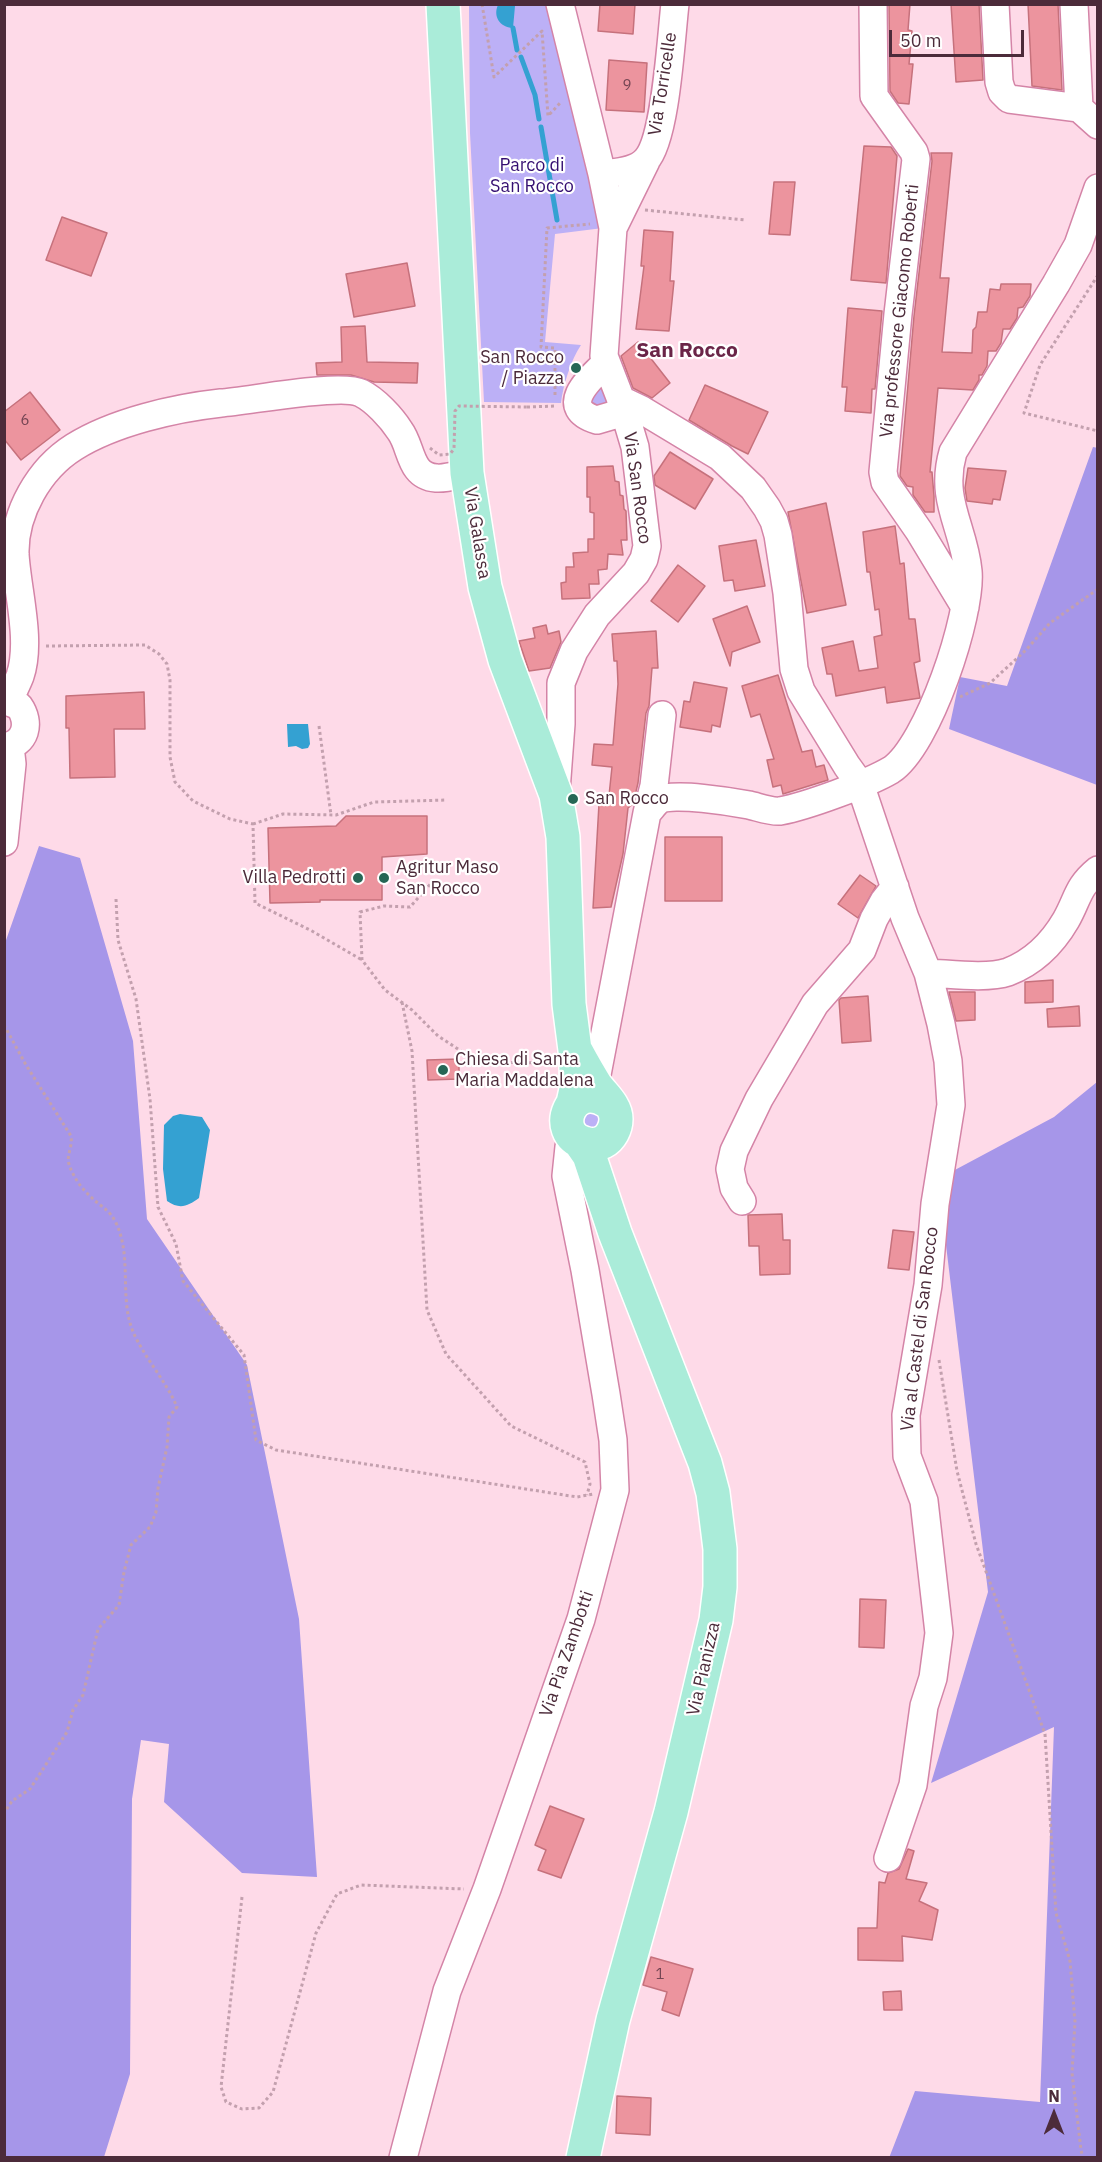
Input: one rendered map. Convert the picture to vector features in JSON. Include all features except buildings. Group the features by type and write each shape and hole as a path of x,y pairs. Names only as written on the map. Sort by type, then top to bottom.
{"main road":[{"name":"Via Galassa","path":"443,4 467,473 485,587 505,660 556,795 563,837 569,1004 584,1074"},
{"path":"584,1074 613,1108 616,1123 588,1139"},
{"name":"Via Pianizza","path":"583,2157 613,2020 671,1812 716,1620 720,1587 718,1525 705,1463 615,1233 590,1155 588,1139 567,1124 569,1109 584,1074"}],"street":[{"name":"Via San Rocco","path":"556,795 561,724 561,682 574,651 597,615 636,573 644,559 647,546 635,447 603,348 610,220 602,174 560,4"},
{"name":"Via Torricelle","path":"610,220 652,149 663,110 675,4"},
{"name":"Via professore Giacomo Roberti","path":"873,4 874,96 914,152 916,159 883,472 885,482 919,531 965,607"},
{"path":"995,4 999,82 1002,92 1009,99 1088,117 1074,4"},
{"name":"Via Torricelle","path":"602,174 636,168 646,161"},
{"path":"647,813 660,799 678,796 737,802 778,811 860,784 892,769 916,743 934,709 965,607 968,587 966,558 951,509 948,490 953,452 1078,245 1098,188"},
{"name":"Via San Rocco","path":"606,363 582,386 578,400 579,406 585,415 597,420 614,416 622,403"},
{"path":"4,842 12,765 7,747 23,736 26,729 26,721 19,706 7,700 21,674 24,646 24,627 15,555 16,535 21,515 40,479 58,459 74,447 109,430 162,414 209,405 348,389 372,400 401,432 415,467 424,475 435,478 467,473"},
{"name":"Via al Castel di San Rocco","path":"622,403 642,410 720,457 753,488 774,521 787,593 794,669 801,691 846,766 860,784 895,887 928,973 943,1034 951,1105 935,1204 928,1285 906,1415 907,1456 924,1501 939,1633 933,1678 924,1706 913,1785 888,1858"},
{"path":"584,1074 604,1033 654,786 662,716"},
{"path":"928,973 982,975 1007,972 1043,952 1066,920 1084,880 1098,870"},
{"path":"742,1201 734,1188 730,1169 734,1151 759,1099 815,1004 862,950 874,918 895,887"},
{"path":"584,1074 588,1041 604,1033"},
{"name":"Via Pia Zambotti","path":"403,2157 447,1991 487,1889 581,1619 615,1490 614,1440 585,1270 566,1176 569,1147 588,1139"}],"path":[{"path":"482,4 494,77 542,31 548,116 562,100"},
{"path":"430,448 440,455 450,454 454,449 455,411 459,406 555,406 555,348 541,347 547,228 610,220 745,220"},
{"path":"1098,275 1040,365 1024,413 1098,431"},
{"path":"934,709 990,683 1026,650 1050,623 1098,589"},
{"path":"24,646 145,645 159,654 167,664 170,680 170,757 174,782 194,801 230,819 253,824 284,814 336,815 375,802 447,800"},
{"path":"319,726 331,815"},
{"path":"253,824 255,903 312,931 362,960 385,990 402,1002 438,1036 478,1062 584,1074"},
{"path":"362,960 360,912 384,906 410,907 434,880"},
{"path":"116,899 118,940 136,999 150,1100 158,1207 176,1244 183,1281 244,1355 256,1440 276,1450 577,1497 615,1490"},
{"path":"402,1002 412,1051 427,1310 446,1354 511,1426 585,1462 590,1484 587,1495"},
{"path":"4,1025 42,1093 71,1136 73,1145 69,1153 69,1165 77,1181 91,1197 109,1210 117,1224 125,1257 126,1306 130,1326 177,1407 169,1417 167,1447 158,1488 156,1512 150,1527 131,1545 119,1605 99,1629 84,1695 73,1710 67,1732 30,1789 12,1801 4,1813"},
{"path":"937,1350 957,1471 976,1544 1045,1734 1056,1913 1070,1961 1076,2022 1072,2073 1083,2157"},
{"path":"242,1896 221,2087 226,2102 242,2109 259,2108 273,2091 316,1933 337,1894 361,1885 487,1889"}],"green space":[{"name":"Parco di San Rocco","path":"469,5 549,5 603,228 555,234 545,342 581,345 568,373 561,403 484,402 470,133"},
{"path":"602,387 610,398 605,407 592,406 589,392"},
{"path":"589,1105 606,1122 587,1134 578,1113"}],"shaded area":[{"path":"1093,447 1098,448 1097,785 949,729 960,677 1007,686"},
{"path":"39,846 80,858 133,1041 147,1219 247,1365 299,1619 317,1877 242,1873 164,1802 169,1744 141,1740 132,1799 130,2074 104,2157 5,2157 4,946"},
{"path":"1097,1082 1097,2157 889,2158 915,2091 1040,2102 1054,1727 931,1783 988,1592 938,1179 1054,1117"}],"water":[{"path":"498,5 515,6 513,28 504,26 498,20 496,13"},
{"path":"287,724 308,724 310,744 308,748 288,747"},
{"path":"180,1114 202,1117 210,1130 199,1198 180,1206 167,1201 163,1169 164,1125 173,1116"}],"waterway":[{"path":"513,28 517,50"},
{"path":"521,57 535,95 539,119"},
{"path":"541,127 557,220"}],"place":[{"name":"San Rocco / Piazza","path":"576,368"},
{"name":"San Rocco","path":"573,799"},
{"name":"Villa Pedrotti","path":"358,878"},
{"name":"Agritur Maso San Rocco","path":"384,878"},
{"name":"Chiesa di Santa Maria Maddalena","path":"443,1070"}],"district":[{"name":"San Rocco","path":"687,351"}]}
